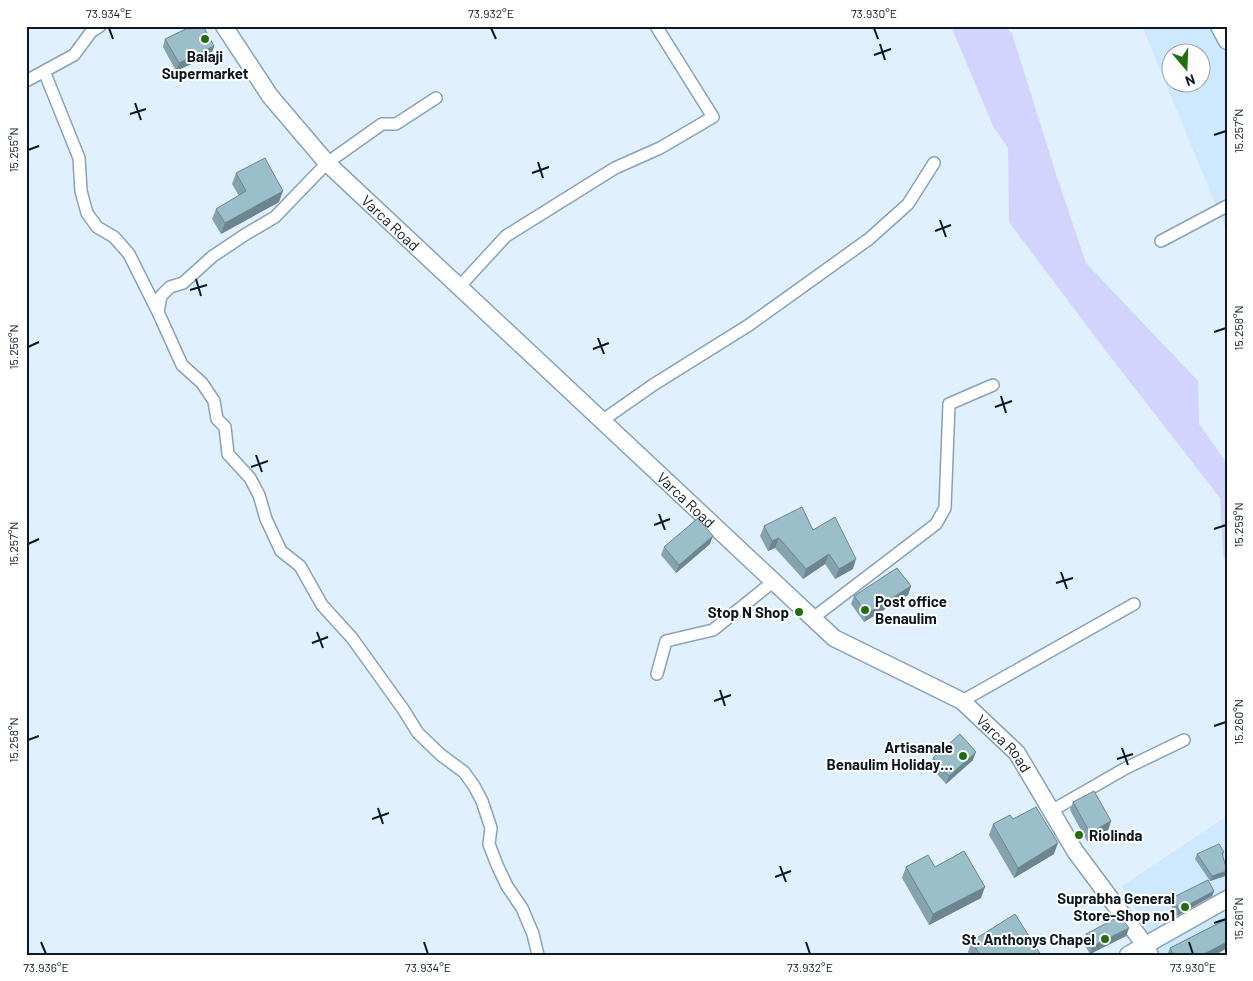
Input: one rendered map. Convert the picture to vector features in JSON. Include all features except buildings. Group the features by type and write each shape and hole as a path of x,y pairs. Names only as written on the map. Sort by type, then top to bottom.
{"main road":[{"path":"1219,26 1227,41"},
{"name":"Varca Road","path":"230,28 270,96 328,162 834,638 962,701 1016,753 1075,851 1148,950"},
{"path":"1128,955 1148,950 1227,899"}],"street":[{"path":"26,81 74,55 91,32 100,26"},
{"path":"460,286 506,236 615,168 660,148 713,117 656,26"},
{"path":"44,71 79,158 81,191 86,213 97,227 114,237 129,254 182,365 202,383 214,401 217,419 225,427 228,454 250,478 259,495 266,519 281,550 300,566 322,605 352,638 418,733 441,755 464,772 474,786 491,828 490,844 496,864 522,908 534,934 538,955"},
{"path":"158,312 161,296 170,288 183,283 213,256 275,217 328,162 382,124 396,124 436,98"},
{"path":"602,420 653,385 749,325 869,239 908,204 934,163"},
{"path":"1161,241 1227,206"},
{"path":"814,618 936,524 945,508 949,404 993,384"},
{"path":"657,674 666,641 713,630 774,581"},
{"path":"962,701 1134,604"},
{"path":"1051,811 1126,768 1184,740"}],"shaded area":[{"path":"951,26 1004,26 1012,33 1086,263 1198,381 1199,424 1227,463 1227,563 1223,555 1220,498 1009,222 1008,148 993,126"},
{"path":"1142,26 1227,26 1227,232 1169,92 1210,92 1210,42 1160,42 1160,70"},
{"path":"1227,816 1227,955 1161,955 1122,886"}],"place":[{"name":"Balaji Supermarket","path":"205,39"},
{"name":"Post office Benaulim","path":"865,610"},
{"name":"Stop N Shop","path":"799,612"},
{"name":"Artisanale Benaulim Holiday…","path":"963,756"},
{"name":"Riolinda","path":"1079,835"},
{"name":"Suprabha General Store-Shop no1","path":"1185,907"},
{"name":"St. Anthonys Chapel","path":"1105,939"}]}
